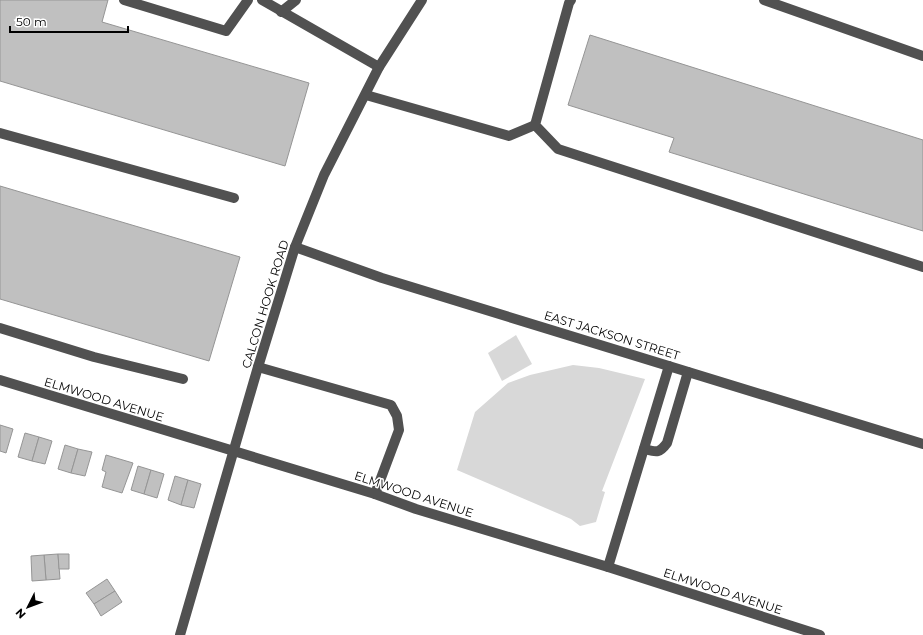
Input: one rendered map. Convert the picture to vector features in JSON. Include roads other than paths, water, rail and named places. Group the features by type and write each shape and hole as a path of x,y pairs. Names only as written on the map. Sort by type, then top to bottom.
{"street":[{"path":"124,0 226,31 248,0"},
{"path":"262,0 379,67"},
{"path":"281,12 296,0"},
{"name":"CALCON HOOK ROAD","path":"180,635 258,367 295,247 324,175 379,67 422,0"},
{"path":"535,125 571,0"},
{"path":"764,0 923,56"},
{"path":"366,95 509,136 535,125"},
{"path":"535,125 558,149 923,268"},
{"path":"0,133 234,198"},
{"name":"EAST JACKSON STREET","path":"295,247 382,278 923,444"},
{"path":"0,328 94,357 183,379"},
{"path":"608,567 669,366"},
{"path":"258,367 391,405 397,416 399,430 374,494"},
{"path":"644,449 656,452 662,450 667,443 688,372"},
{"name":"ELMWOOD AVENUE","path":"0,380 374,494 416,509 608,567 820,635"}]}
